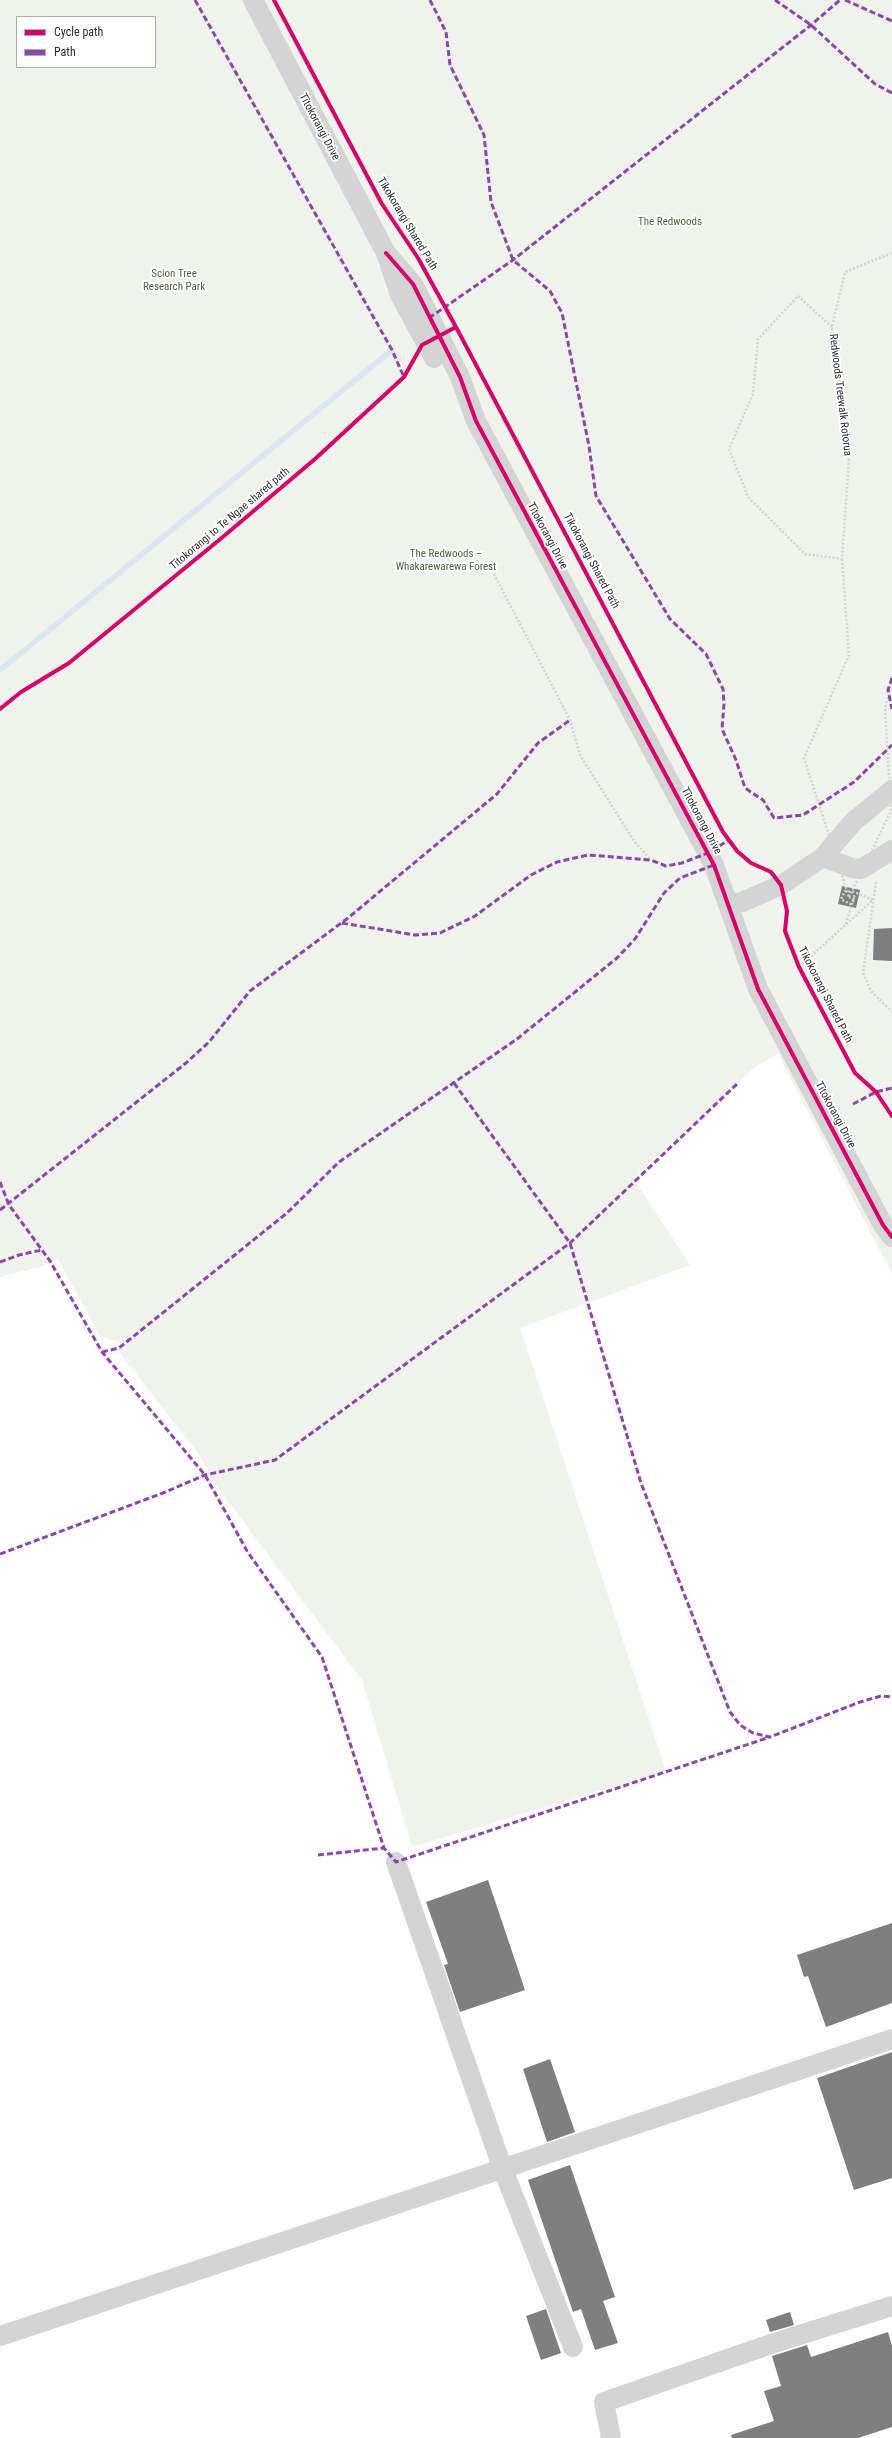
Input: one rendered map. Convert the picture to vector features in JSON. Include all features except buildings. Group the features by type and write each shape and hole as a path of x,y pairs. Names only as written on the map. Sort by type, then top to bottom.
{"street":[{"name":"Tītokorangi Drive","path":"253,0 386,253 400,295 448,384 476,421 696,830 714,865 758,989 883,1225 892,1237"},
{"path":"728,904 742,902 781,885 823,857 854,821 892,790"},
{"path":"823,857 852,868 861,868 892,850"},
{"path":"396,1862 502,2167 573,2347"},
{"path":"0,2336 502,2167 892,2039"},
{"path":"611,2438 604,2402 774,2343 892,2306"}],"path":[{"path":"494,574 570,720 580,755 634,842 651,860"},
{"path":"873,900 854,893 845,891 841,899 850,904 855,899 848,897 891,811 886,708 892,683"},
{"path":"880,876 876,881 863,973 871,991 892,1012"},
{"path":"846,924 854,893"},
{"path":"798,966 873,900"}],"green space":[{"name":"The Redwoods – Whakarewarewa Forest","path":"0,0 892,0 892,1274 778,1054 756,1066 633,1178 690,1265 520,1328 666,1771 412,1847 362,1680 216,1485 198,1453 119,1352 119,1342 100,1336 58,1259 43,1266 0,1277"}],"waterway":[{"path":"0,670 392,350"}],"marked path":[{"path":"195,0 392,350 404,377"},
{"path":"430,0 446,32 450,65 484,135 491,202 513,260 550,291 562,313 589,446 596,496 670,619 706,654 723,689 724,704 722,729 736,760 745,788 763,800 774,818 803,815 854,782 892,745"},
{"path":"775,0 811,25 875,84 892,93"},
{"path":"429,318 513,260 811,25 840,0"},
{"path":"845,0 892,21"},
{"path":"892,678 888,690 892,709"},
{"path":"0,1210 186,1063 209,1042 250,991 348,918 497,794 538,743 570,720"},
{"path":"342,923 415,935 440,933 475,916 531,875 557,862 588,855 651,860 666,866 682,863 708,853 729,840"},
{"path":"102,1352 119,1348 287,1213 339,1162 517,1039 617,958 635,939 664,893 680,878 714,865"},
{"path":"454,1083 570,1243 641,1483 730,1712 740,1725 753,1733 770,1737 860,1702 881,1696 892,1697"},
{"path":"0,1554 163,1493 205,1475 275,1460 570,1243 738,1083"},
{"path":"853,1104 876,1092 892,1088"},
{"path":"0,1182 9,1205 50,1261 102,1352 205,1475 247,1551 322,1657 384,1848 396,1862 770,1737"},
{"path":"0,1262 19,1255 42,1250"},
{"path":"318,1855 384,1848"}],"cycle path":[{"name":"Tikokorangi Shared Path","path":"274,0 382,204 418,258 456,327 723,832 737,851 751,863 771,872 781,885 787,911 785,931 799,967 855,1073 876,1092 892,1116"},
{"path":"386,253 413,284 460,377 476,421 714,865 758,989 883,1225 892,1237"},
{"name":"Tītokorangi to Te Ngae shared path","path":"0,709 21,692 69,663 224,536 315,459 404,377 422,345 456,327"}],"park label":[{"name":"The Redwoods","path":"670,222"},
{"name":"Scion Tree Research Park","path":"174,280"}]}
